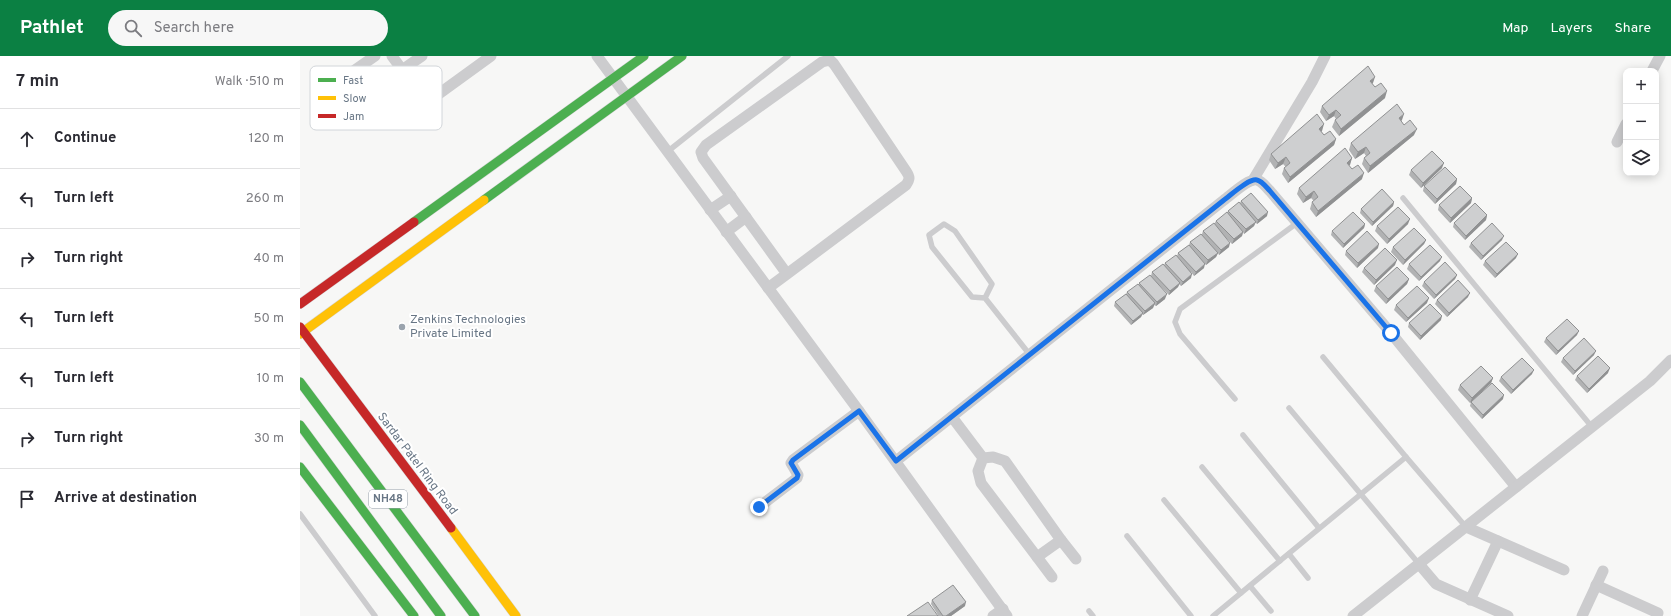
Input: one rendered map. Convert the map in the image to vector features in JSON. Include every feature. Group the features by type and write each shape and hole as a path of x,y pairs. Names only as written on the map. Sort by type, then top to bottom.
{"main road":[{"path":"300,304 644,56"},
{"path":"301,331 682,56"},
{"name":"Sardar Patel Ring Road","path":"301,331 516,616"},
{"name":"NH48","path":"300,382 475,616"},
{"name":"NH48","path":"300,426 441,616"},
{"path":"300,467 414,616"}],"street":[{"path":"361,66 375,56"},
{"path":"392,56 399,66"},
{"path":"408,66 422,56"},
{"path":"597,56 896,461 1005,613 993,616"},
{"path":"1254,180 1312,82 1324,56"},
{"path":"1654,68 1660,56"},
{"path":"442,90 487,57"},
{"path":"768,288 787,274 906,185 909,181 906,171 830,60 822,62 703,148 701,152 703,158 787,274"},
{"path":"1617,142 1623,130"},
{"path":"896,461 1224,200 1248,182 1254,180 1261,182 1327,256 1516,487"},
{"path":"710,210 731,196"},
{"path":"726,232 746,217"},
{"path":"1353,616 1650,381 1671,360"},
{"path":"759,507 797,478 798,475 791,463 793,460 859,411"},
{"path":"952,417 983,458"},
{"path":"983,458 993,457 1004,461 1076,559"},
{"path":"983,458 978,471 981,483 1052,577"},
{"path":"1466,527 1564,570"},
{"path":"1037,557 1061,540"},
{"path":"1470,600 1498,541"},
{"path":"1419,564 1436,584 1508,616"},
{"path":"1582,616 1603,571"},
{"path":"1596,585 1658,613"}],"lane":[{"path":"667,152 788,56"},
{"path":"1403,198 1592,427"},
{"path":"1235,399 1180,334 1175,322 1180,309 1297,223"},
{"path":"985,298 992,284 955,231 944,224 929,235 932,247 972,297 985,298 1030,355"},
{"path":"1323,357 1466,527"},
{"path":"1289,408 1419,564"},
{"path":"1243,435 1319,528"},
{"path":"1213,616 1406,457"},
{"path":"1202,467 1280,561"},
{"path":"1164,500 1241,593"},
{"path":"300,514 375,616"},
{"path":"1127,536 1191,616"},
{"path":"1289,554 1308,578"},
{"path":"1250,586 1271,611"},
{"path":"1089,611 1093,616"}],"building":[{"path":"1368,66 1375,77 1370,81 1375,87 1381,83 1387,91 1341,129 1335,120 1341,115 1336,110 1329,115 1322,106"},
{"path":"1397,104 1404,114 1399,118 1404,125 1410,120 1417,129 1370,166 1364,158 1370,153 1366,147 1358,152 1351,143"},
{"path":"1317,114 1324,124 1319,129 1324,135 1330,131 1336,139 1290,177 1284,168 1290,163 1286,157 1278,163 1271,154"},
{"path":"1345,148 1352,158 1347,163 1352,169 1358,165 1364,173 1318,211 1312,202 1318,197 1314,191 1306,197 1299,188"},
{"path":"1432,151 1444,163 1423,183 1411,170"},
{"path":"1445,167 1457,179 1437,199 1424,186"},
{"path":"1460,186 1472,198 1451,218 1439,205"},
{"path":"1382,189 1394,202 1373,222 1361,209"},
{"path":"1251,193 1268,212 1258,220 1241,201"},
{"path":"1239,202 1256,222 1246,229 1228,211"},
{"path":"1475,203 1487,215 1466,236 1454,223"},
{"path":"1398,207 1410,219 1389,239 1377,226"},
{"path":"1227,212 1243,232 1234,239 1216,221"},
{"path":"1353,212 1365,224 1344,244 1332,231"},
{"path":"1214,223 1230,243 1221,250 1203,231"},
{"path":"1492,223 1504,236 1483,256 1471,243"},
{"path":"1414,228 1426,240 1405,260 1393,247"},
{"path":"1367,231 1379,244 1358,263 1346,251"},
{"path":"1201,234 1218,253 1208,260 1190,242"},
{"path":"1506,242 1518,254 1497,274 1485,261"},
{"path":"1189,245 1205,264 1196,272 1178,253"},
{"path":"1430,245 1442,257 1421,277 1409,264"},
{"path":"1385,248 1397,260 1376,280 1364,268"},
{"path":"1176,255 1192,274 1183,282 1165,263"},
{"path":"1445,262 1457,275 1436,295 1424,282"},
{"path":"1163,264 1180,283 1170,291 1152,272"},
{"path":"1397,267 1409,279 1388,299 1376,286"},
{"path":"1150,275 1167,294 1157,302 1139,283"},
{"path":"1458,280 1470,293 1449,313 1437,300"},
{"path":"1138,284 1155,303 1145,311 1127,292"},
{"path":"1417,286 1429,298 1408,318 1396,305"},
{"path":"1126,294 1143,313 1133,321 1115,302"},
{"path":"1430,304 1442,316 1421,336 1409,323"},
{"path":"1567,319 1579,331 1558,351 1546,338"},
{"path":"1584,338 1596,351 1575,371 1563,358"},
{"path":"1598,356 1610,368 1589,389 1577,376"},
{"path":"1522,358 1534,370 1513,390 1501,377"},
{"path":"1481,366 1493,378 1472,398 1460,385"},
{"path":"1492,383 1504,395 1483,415 1471,402"},
{"path":"953,585 966,602 946,616 943,616 932,600"},
{"path":"928,602 938,616 907,616"}],"traffic: fast":[{"path":"414,222 644,56"},
{"path":"484,200 682,56"},
{"path":"300,382 475,616"},
{"path":"300,425 441,616"},
{"path":"300,467 414,616"}],"traffic: slow":[{"path":"300,334 484,200"},
{"path":"451,528 516,616"}],"traffic: jam":[{"path":"300,304 414,222"},
{"path":"300,327 451,528"}],"place":[{"name":"Zenkins Technologies Private Limited","path":"402,327"}],"route":[{"path":"759,507 797,478 798,475 791,463 793,460 859,411 896,461 1224,200 1248,182 1254,180 1261,182 1270,191 1327,256 1391,333"}]}
